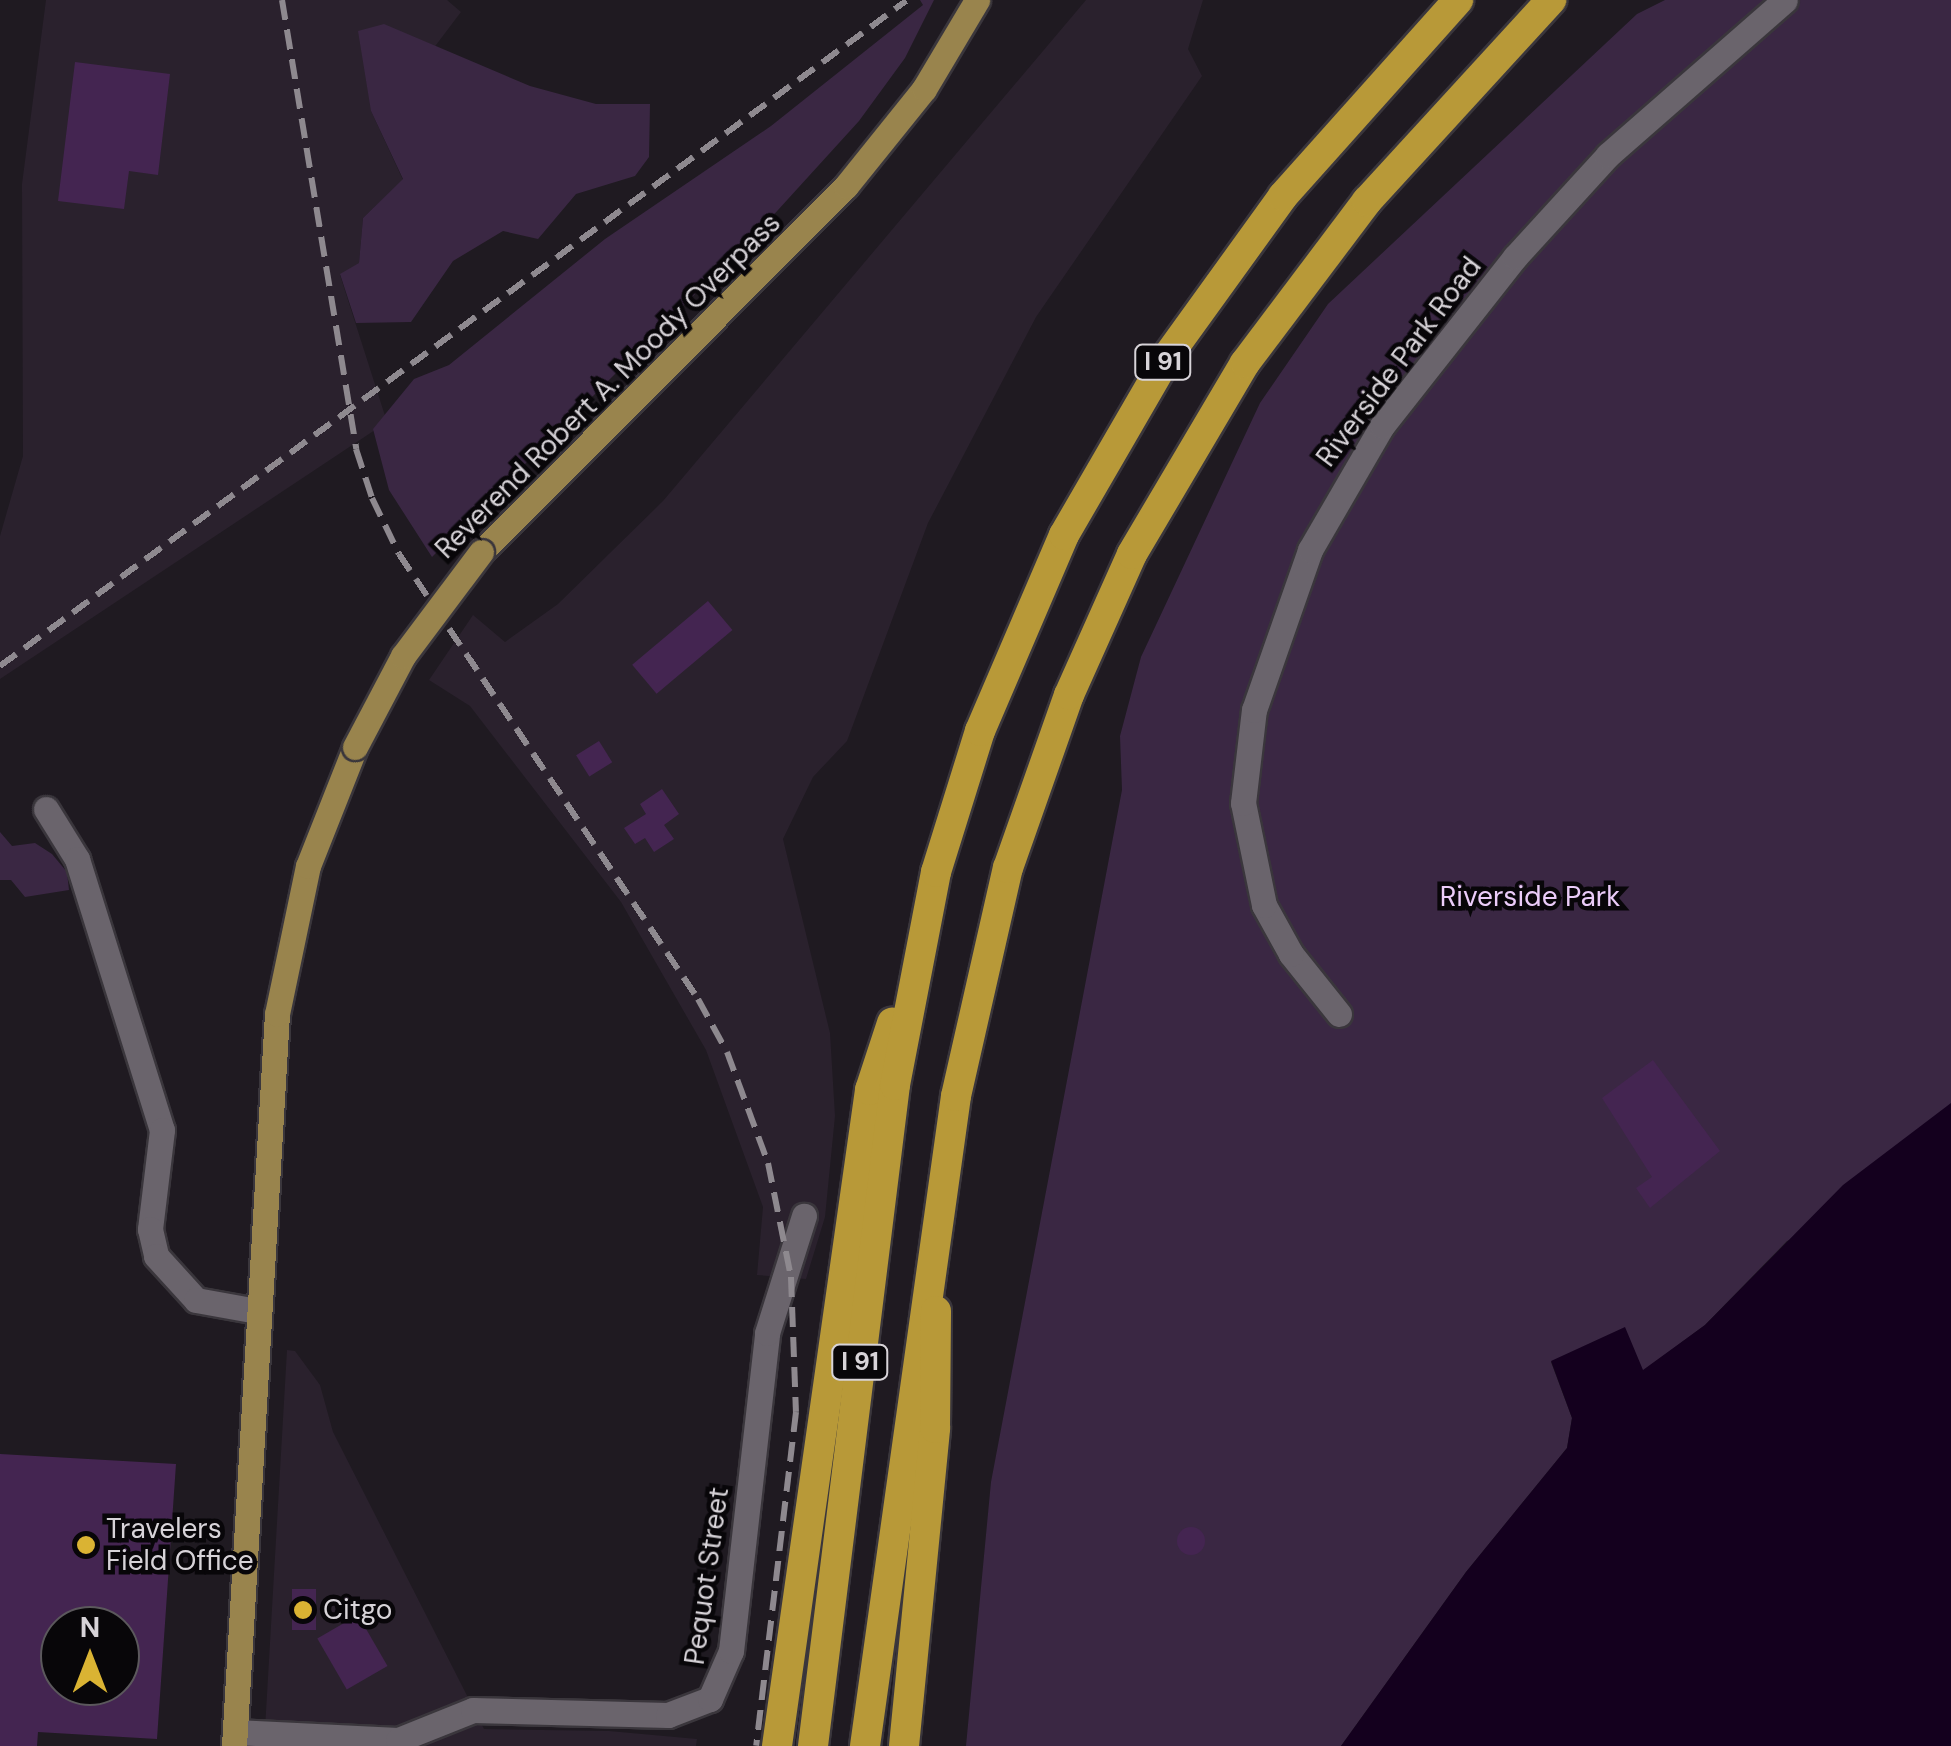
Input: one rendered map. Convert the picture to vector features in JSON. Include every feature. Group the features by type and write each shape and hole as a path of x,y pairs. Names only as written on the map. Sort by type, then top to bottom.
{"highway":[{"name":"I 91","path":"814,1746 888,1134 913,980 950,818 980,730 1042,582 1107,455 1241,249 1458,0"},
{"name":"I 91","path":"866,1746 929,1258 966,1042 1008,868 1068,695 1132,554 1220,400 1317,263 1551,0"},
{"path":"777,1746 870,1090 913,980"},
{"path":"904,1746 938,1393 929,1258"},
{"path":"912,1689 915,1746"}],"main road":[{"name":"Reverend Robert A. Moody Overpass","path":"234,1739 257,1310 280,986 308,866 355,746 403,656 481,552 846,186 924,88 976,0"}],"street":[{"name":"Riverside Park Road","path":"1339,1014 1270,917 1253,872 1242,803 1254,710 1310,550 1382,426 1515,257 1608,155 1785,0"},
{"path":"46,808 76,859 162,1130 150,1229 156,1256 196,1300 257,1310"},
{"name":"Pequot Street","path":"234,1739 398,1740 473,1710 668,1716 710,1699 730,1651 768,1326 804,1216"}],"shaded area":[{"path":"46,0 447,0 461,12 433,49 385,25 371,111 403,180 363,218 359,264 340,275 387,422 0,679 0,536 23,456 22,184"},
{"path":"1086,0 1203,0 1188,49 1202,76 1036,317 928,523 847,741 813,777 783,839 830,1033 835,1116 825,1217 806,1279 757,1275 763,1207 706,1050 621,902 470,706 429,680 473,615 505,642 558,604 663,501"},
{"path":"1951,1103 1951,1746 1341,1746 1466,1572 1567,1448 1572,1418 1551,1361 1625,1327 1643,1370 1705,1325 1843,1185"},
{"path":"287,1350 295,1351 320,1385 333,1432 484,1729 609,1731 697,1739 696,1746 264,1746"}],"green space":[{"path":"920,0 934,0 905,58 859,121 768,221 432,557 389,490 373,429 414,379 449,365 605,239 771,126 923,5"},
{"name":"Riverside Park","path":"1665,0 1951,0 1951,1177 1787,1241 1705,1325 1643,1371 1551,1362 1572,1418 1567,1448 1466,1572 1341,1746 966,1746 991,1482 1122,790 1120,736 1141,657 1260,403 1328,304 1637,14"},
{"path":"384,24 530,86 596,104 650,104 649,157 635,176 576,194 538,239 503,231 453,261 411,322 356,323 340,274 359,263 363,218 403,179 371,111 358,31"},
{"path":"0,832 12,846 35,843 52,854 67,872 69,890 25,897 11,880 0,880"}],"building":[{"path":"75,62 170,74 158,175 129,171 124,209 58,201"},
{"path":"708,601 732,630 657,694 632,665"},
{"path":"599,741 612,762 589,777 576,755"},
{"path":"662,789 679,814 664,825 674,839 654,852 645,838 635,844 624,828 646,814 640,804"},
{"path":"1653,1060 1720,1151 1650,1208 1636,1188 1652,1177 1602,1098"},
{"name":"Travelers Field Office","path":"0,1454 176,1464 157,1739 38,1732 37,1746 0,1746"},
{"path":"1191,1527 1201,1531 1205,1541 1201,1551 1191,1555 1181,1551 1177,1541 1181,1531"},
{"name":"Citgo","path":"292,1589 316,1589 316,1630 292,1630"},
{"path":"358,1615 388,1666 347,1690 317,1638"}],"railway":[{"path":"282,0 356,449 372,498 399,554 698,999 727,1052 768,1163 791,1277 796,1412 756,1746"},
{"path":"0,666 906,1"}],"place":[{"name":"Travelers Field Office","path":"86,1545"},
{"name":"Citgo","path":"303,1610"}]}
